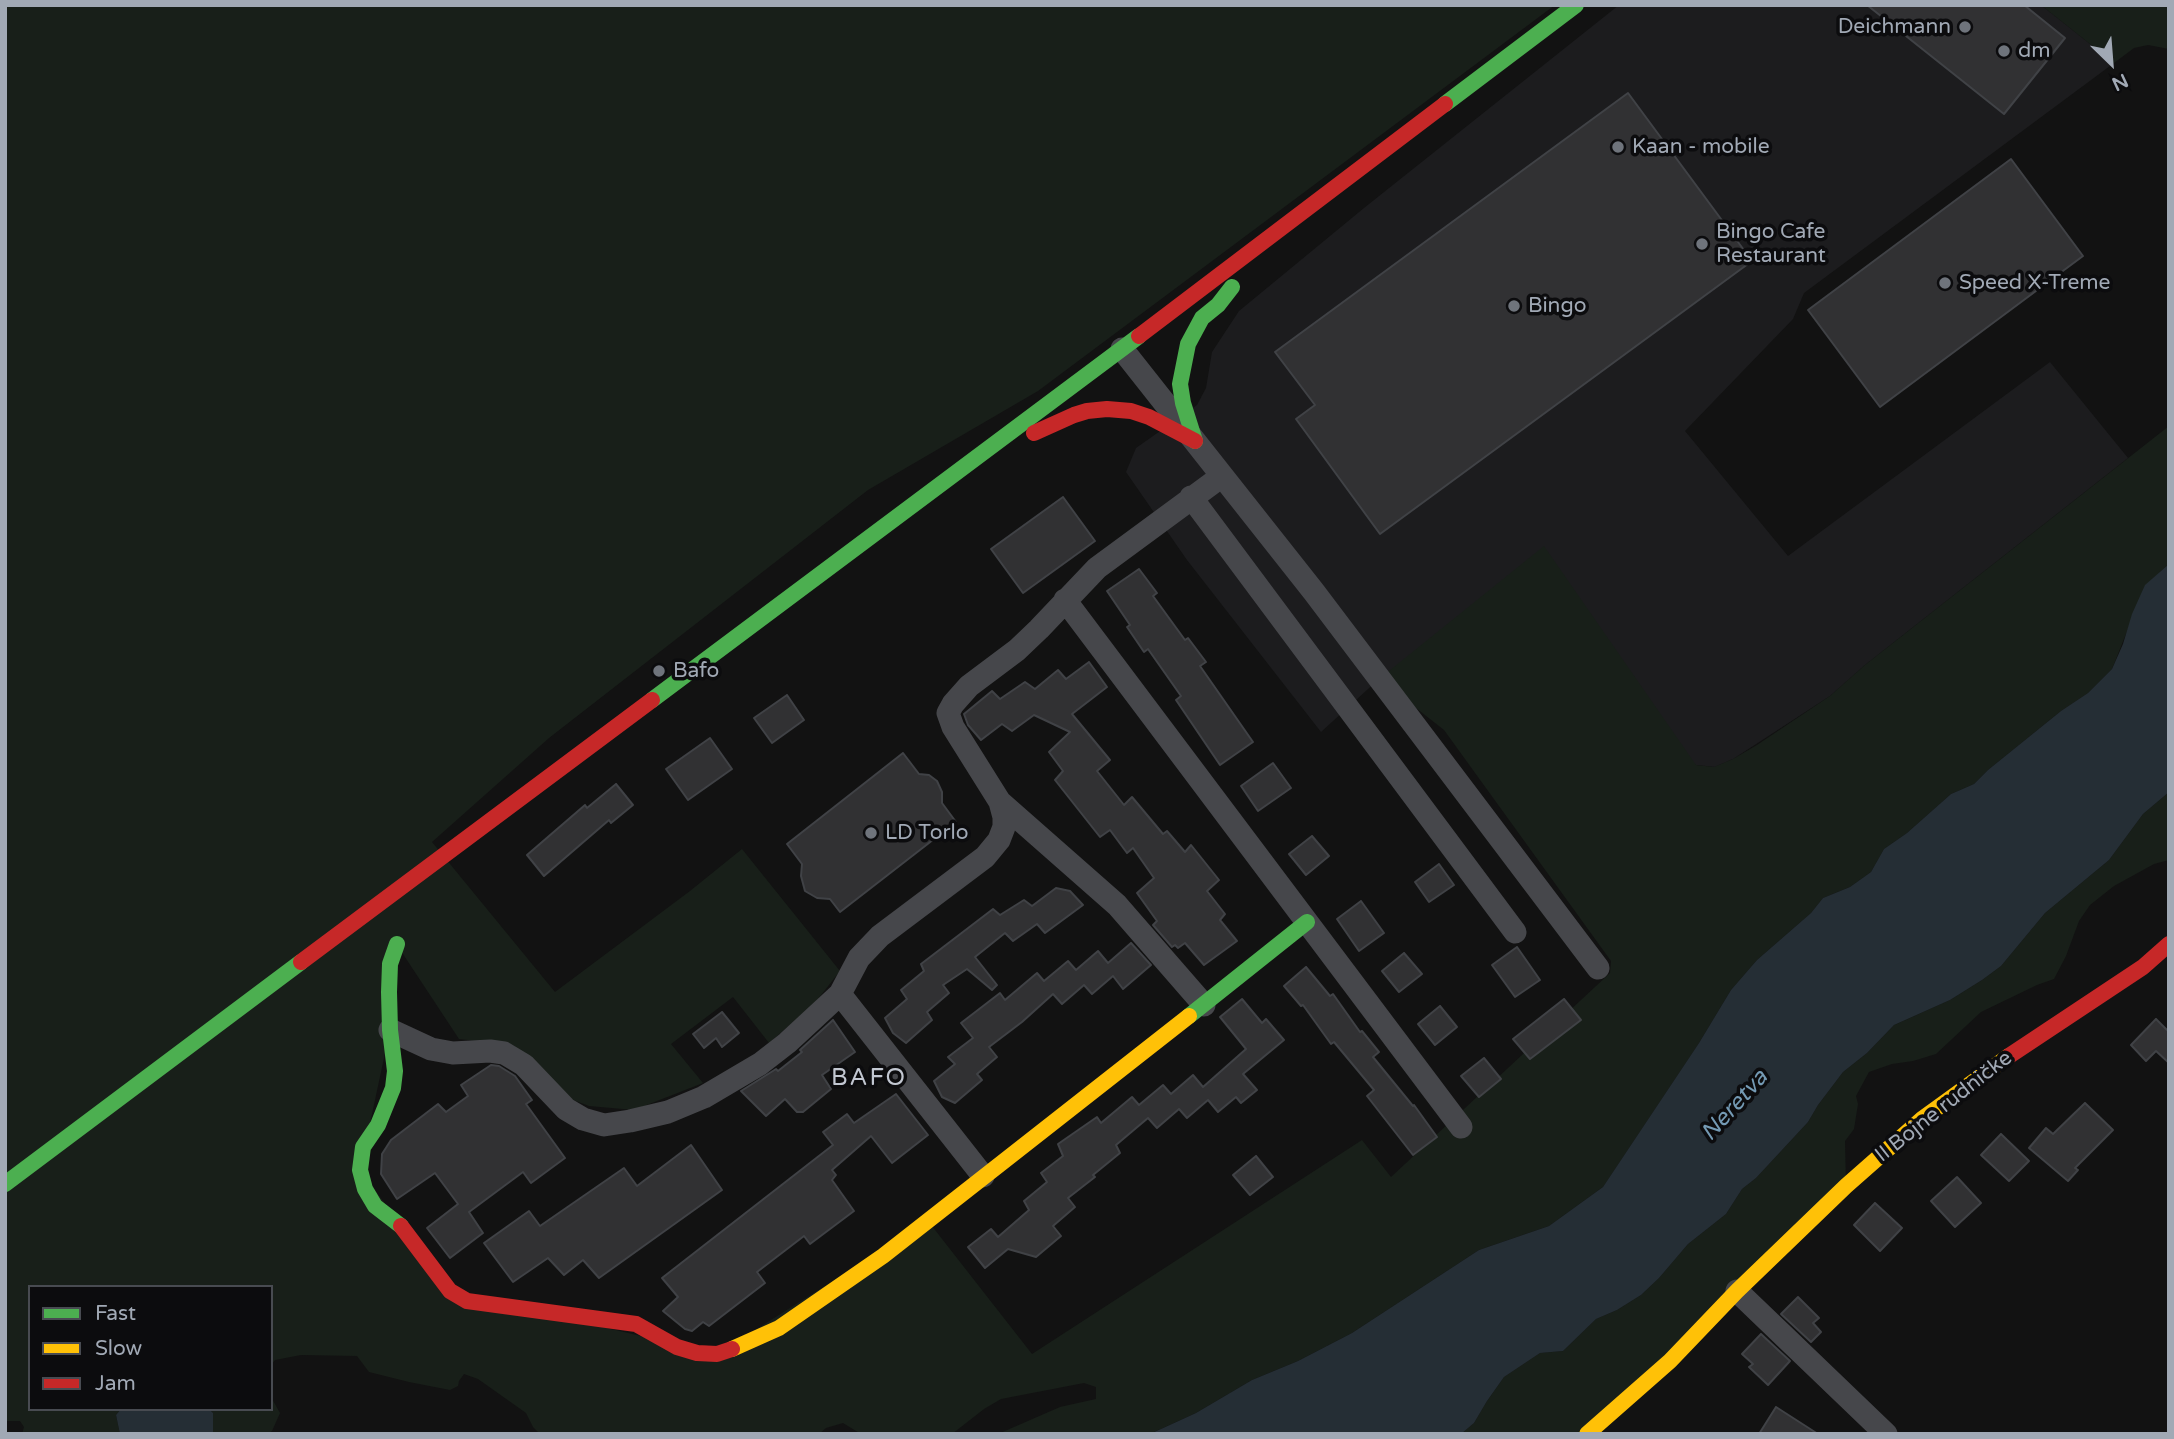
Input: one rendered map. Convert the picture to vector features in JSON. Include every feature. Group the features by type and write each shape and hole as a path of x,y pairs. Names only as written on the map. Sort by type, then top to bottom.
{"main road":[{"path":"5,1184 1251,253 1576,5"},
{"path":"1195,440 1180,384 1188,344 1202,318 1218,305 1239,278 1251,253"},
{"path":"981,454 1074,415 1107,409 1131,411 1149,417 1195,440"},
{"path":"397,944 390,964 390,1030 395,1072 393,1088 378,1125 363,1147 360,1170 365,1189 375,1206 403,1228 450,1291 467,1301 636,1324 677,1347 697,1353 717,1354 779,1328 883,1256 1307,922"},
{"name":"II Bojne rudničke","path":"1587,1434 1670,1361 1737,1291 1846,1186 1922,1119 1995,1065 2143,967 2169,944"}],"street":[{"path":"1122,349 1314,592 1598,968"},
{"path":"1204,1005 1117,905 1000,802 953,727 948,713 970,686 1017,650 1097,568 1222,476"},
{"path":"1191,497 1515,932"},
{"path":"1065,600 1461,1127"},
{"path":"390,1030 430,1049 453,1053 505,1053 524,1065 566,1109 583,1119 604,1125 667,1112 704,1097 760,1064 788,1043 840,995 859,958 880,936 985,857 999,841 1004,827 1000,802"},
{"path":"840,995 983,1176"},
{"path":"1737,1291 1886,1434"}],"shaded area":[{"path":"5,5 1555,5 1038,391 868,490 549,738 432,842 555,992 742,849 840,971 814,1004 769,1043 733,997 671,1044 703,1083 634,1110 589,1106 560,1095 533,1063 513,1045 459,1039 397,945 390,1030 360,1170 450,1291 717,1354 928,1221 1032,1354 1362,1140 1391,1177 1610,973 1611,961 1444,730 1379,679 1544,546 1696,765 1714,767 1757,745 1830,696 1865,665 2169,426 2169,564 2145,586 2112,669 2088,693 2061,711 1974,784 1951,794 1907,833 1884,849 1871,872 1850,887 1823,898 1811,913 1757,960 1731,990 1603,1187 1549,1226 1479,1250 1352,1333 1298,1361 1252,1380 1196,1413 1150,1434 998,1434 1060,1407 1096,1399 1096,1387 1084,1383 1001,1399 952,1434 861,1434 843,1423 826,1428 819,1434 540,1434 526,1413 478,1379 464,1374 458,1386 450,1390 369,1372 357,1356 301,1355 273,1362 273,1285 28,1285 28,1411 119,1411 116,1415 120,1434 22,1434 24,1427 20,1421 5,1421"},
{"path":"1619,5 2041,5 2114,63 1804,293 1793,319 1685,431 1788,556 2050,362 2128,458 1865,665 1830,696 1733,759 1715,767 1696,765 1379,679 1321,732 1187,560 1126,472 1136,448 1197,405 1206,388 1212,352 1239,311"},
{"path":"2041,5 2169,5 2169,49 2148,45 2134,48 2114,63"},
{"path":"2169,792 2169,860 2154,864 2114,886 2090,905 2079,921 2054,979 1981,1012 1936,1054 1869,1072 1856,1096 1858,1104 1854,1129 1845,1141 1846,1186 1587,1434 1461,1434 1474,1423 1504,1377 1540,1353 1563,1351 1596,1319 1641,1295 1688,1244 1726,1214 1742,1189 1756,1178 1808,1122 1843,1072 1867,1053 1894,1025 1950,1000 2001,966 2045,913 2109,860 2143,814"},
{"path":"273,1401 280,1413 272,1431 267,1434 213,1434 211,1411 273,1411"}],"water":[{"name":"Neretva","path":"2169,564 2169,792 2143,814 2109,860 2045,913 2001,966 1950,1000 1894,1025 1867,1053 1843,1072 1808,1122 1756,1178 1742,1189 1726,1214 1688,1244 1641,1295 1596,1319 1563,1351 1540,1353 1504,1377 1474,1423 1461,1434 1150,1434 1196,1413 1252,1380 1298,1361 1352,1333 1479,1250 1549,1226 1603,1187 1731,990 1757,960 1811,913 1823,898 1850,887 1871,872 1884,849 1907,833 1951,794 1974,784 2061,711 2088,693 2112,669 2145,585"},
{"path":"119,1411 211,1411 213,1434 120,1434 116,1415"}],"building":[{"path":"1867,5 2024,5 2065,38 2004,114"},
{"name":"Bingo","path":"1628,93 1752,261 1380,534 1296,419 1315,405 1275,352"},
{"name":"Speed X-Treme","path":"2011,159 2083,256 1880,407 1808,310"},
{"path":"1063,497 1095,541 1023,593 991,549"},
{"path":"1139,569 1157,593 1153,596 1185,640 1188,638 1206,662 1200,666 1253,742 1220,765 1176,700 1181,696 1148,649 1144,652 1107,591"},
{"path":"1089,662 1107,687 1072,714 1110,760 1097,771 1124,805 1132,797 1163,834 1167,831 1185,852 1191,845 1219,880 1207,891 1225,914 1220,920 1237,941 1204,965 1185,943 1178,948 1175,945 1172,947 1153,925 1157,921 1137,893 1154,878 1133,848 1127,853 1110,830 1100,837 1055,780 1063,771 1049,752 1070,732 1034,715 1012,731 1002,724 981,740 968,725 964,714 992,691 1000,699 1025,682 1035,689 1058,670 1066,679"},
{"path":"787,695 804,720 772,743 754,718"},
{"path":"710,738 732,769 688,800 666,769"},
{"name":"LD Torlo","path":"903,753 919,774 929,775 937,781 942,792 942,803 956,822 840,912 830,899 817,898 805,891 801,876 802,864 787,844"},
{"path":"1273,763 1291,788 1258,811 1241,786"},
{"path":"616,784 633,805 611,823 609,820 544,876 527,855 585,805 587,808"},
{"path":"1312,836 1329,856 1306,875 1289,854"},
{"path":"1439,864 1454,885 1429,902 1415,882"},
{"path":"1056,888 1070,891 1083,905 1045,933 1037,924 1013,941 1005,933 975,957 997,985 992,990 967,969 943,985 949,993 927,1012 932,1020 906,1043 893,1033 885,1018 907,999 901,990 924,971 921,964 993,909 1000,915 1024,900 1032,906"},
{"path":"1361,901 1384,933 1359,951 1337,919"},
{"path":"1131,943 1151,965 1123,989 1113,976 1092,994 1084,985 1062,1004 1053,994 989,1047 997,1057 977,1074 982,1080 955,1103 942,1097 934,1081 955,1064 948,1057 973,1038 961,1023 1000,993 1005,1000 1037,973 1044,981 1068,961 1076,970 1098,951 1108,963"},
{"path":"1517,947 1540,980 1515,997 1492,965"},
{"path":"1404,953 1422,974 1399,992 1382,971"},
{"path":"1306,967 1330,996 1333,994 1360,1032 1362,1031 1379,1052 1373,1057 1437,1137 1413,1155 1367,1096 1374,1090 1334,1042 1331,1044 1303,1005 1301,1006 1284,986"},
{"path":"1242,999 1262,1023 1266,1019 1284,1040 1243,1074 1257,1090 1241,1103 1236,1097 1218,1112 1208,1100 1187,1118 1179,1109 1157,1128 1148,1118 1116,1145 1120,1153 1068,1198 1075,1207 1053,1226 1061,1236 1036,1257 1008,1249 985,1268 968,1247 991,1229 998,1237 1029,1210 1024,1201 1047,1182 1041,1173 1063,1156 1058,1144 1097,1117 1101,1123 1132,1097 1139,1105 1163,1085 1171,1094 1193,1075 1203,1087 1246,1049 1220,1017"},
{"path":"1564,999 1581,1020 1530,1059 1513,1039"},
{"path":"1440,1006 1457,1027 1435,1045 1418,1024"},
{"path":"722,1012 739,1033 722,1047 716,1038 704,1048 693,1034"},
{"path":"2156,1019 2169,1032 2169,1063 2156,1051 2146,1061 2131,1045"},
{"path":"833,1020 855,1052 822,1075 831,1089 803,1112 797,1112 785,1099 766,1116 741,1091 776,1069 778,1071 802,1052 800,1050"},
{"path":"1484,1058 1501,1079 1479,1097 1461,1076"},
{"path":"491,1065 499,1066 515,1076 532,1100 526,1104 565,1158 531,1183 523,1172 469,1212 483,1233 450,1258 427,1228 458,1204 435,1173 397,1199 381,1174 382,1154 391,1140 438,1104 446,1112 468,1096 461,1085"},
{"path":"896,1094 928,1135 892,1163 871,1136 832,1170 836,1175 832,1180 854,1211 810,1244 804,1236 757,1272 765,1283 709,1326 703,1322 692,1331 685,1329 663,1311 678,1297 662,1278 833,1145 823,1132 847,1114 854,1123"},
{"path":"2085,1103 2113,1130 2075,1168 2078,1170 2068,1181 2029,1148 2046,1128 2053,1134"},
{"path":"2001,1134 2029,1161 2009,1181 1981,1155"},
{"path":"691,1145 722,1190 599,1278 583,1260 564,1275 548,1258 513,1282 484,1243 529,1211 540,1226 624,1168 637,1186"},
{"path":"1256,1156 1273,1177 1250,1195 1233,1175"},
{"path":"1957,1177 1981,1203 1955,1227 1931,1201"},
{"path":"1875,1203 1902,1228 1880,1251 1854,1225"},
{"path":"1798,1297 1819,1318 1813,1323 1821,1332 1811,1342 1781,1314"},
{"path":"1761,1334 1790,1361 1768,1385 1749,1367 1753,1364 1742,1354"},
{"path":"1776,1407 1818,1434 1759,1434"}],"traffic: fast":[{"path":"1445,104 1576,5"},
{"path":"1195,441 1180,384 1188,344 1202,318 1218,305 1232,287"},
{"path":"652,700 1139,336"},
{"path":"1189,1016 1307,922"},
{"path":"397,944 390,964 389,992 395,1071 393,1088 378,1125 363,1147 360,1170 365,1189 375,1206 401,1226"},
{"path":"5,1184 301,962"}],"traffic: slow":[{"path":"732,1349 779,1328 883,1256 1189,1016"},
{"path":"1587,1434 1670,1361 1737,1291 1846,1186 1922,1119 2009,1056"}],"traffic: jam":[{"path":"1139,336 1445,104"},
{"path":"1034,433 1074,415 1107,409 1131,411 1149,417 1195,441"},
{"path":"301,962 652,700"},
{"path":"2009,1056 2143,967 2169,944"},
{"path":"401,1226 450,1291 467,1301 636,1324 677,1347 697,1353 717,1354 732,1349"}],"place":[{"name":"Deichmann","path":"1965,27"},
{"name":"dm","path":"2004,51"},
{"name":"Kaan - mobile","path":"1618,147"},
{"name":"Bingo Cafe Restaurant","path":"1702,244"},
{"name":"Speed X-Treme","path":"1945,283"},
{"name":"Bingo","path":"1514,306"},
{"name":"Bafo","path":"659,671"},
{"name":"LD Torlo","path":"871,833"}],"district":[{"name":"BAFO","path":"869,1079"}]}
